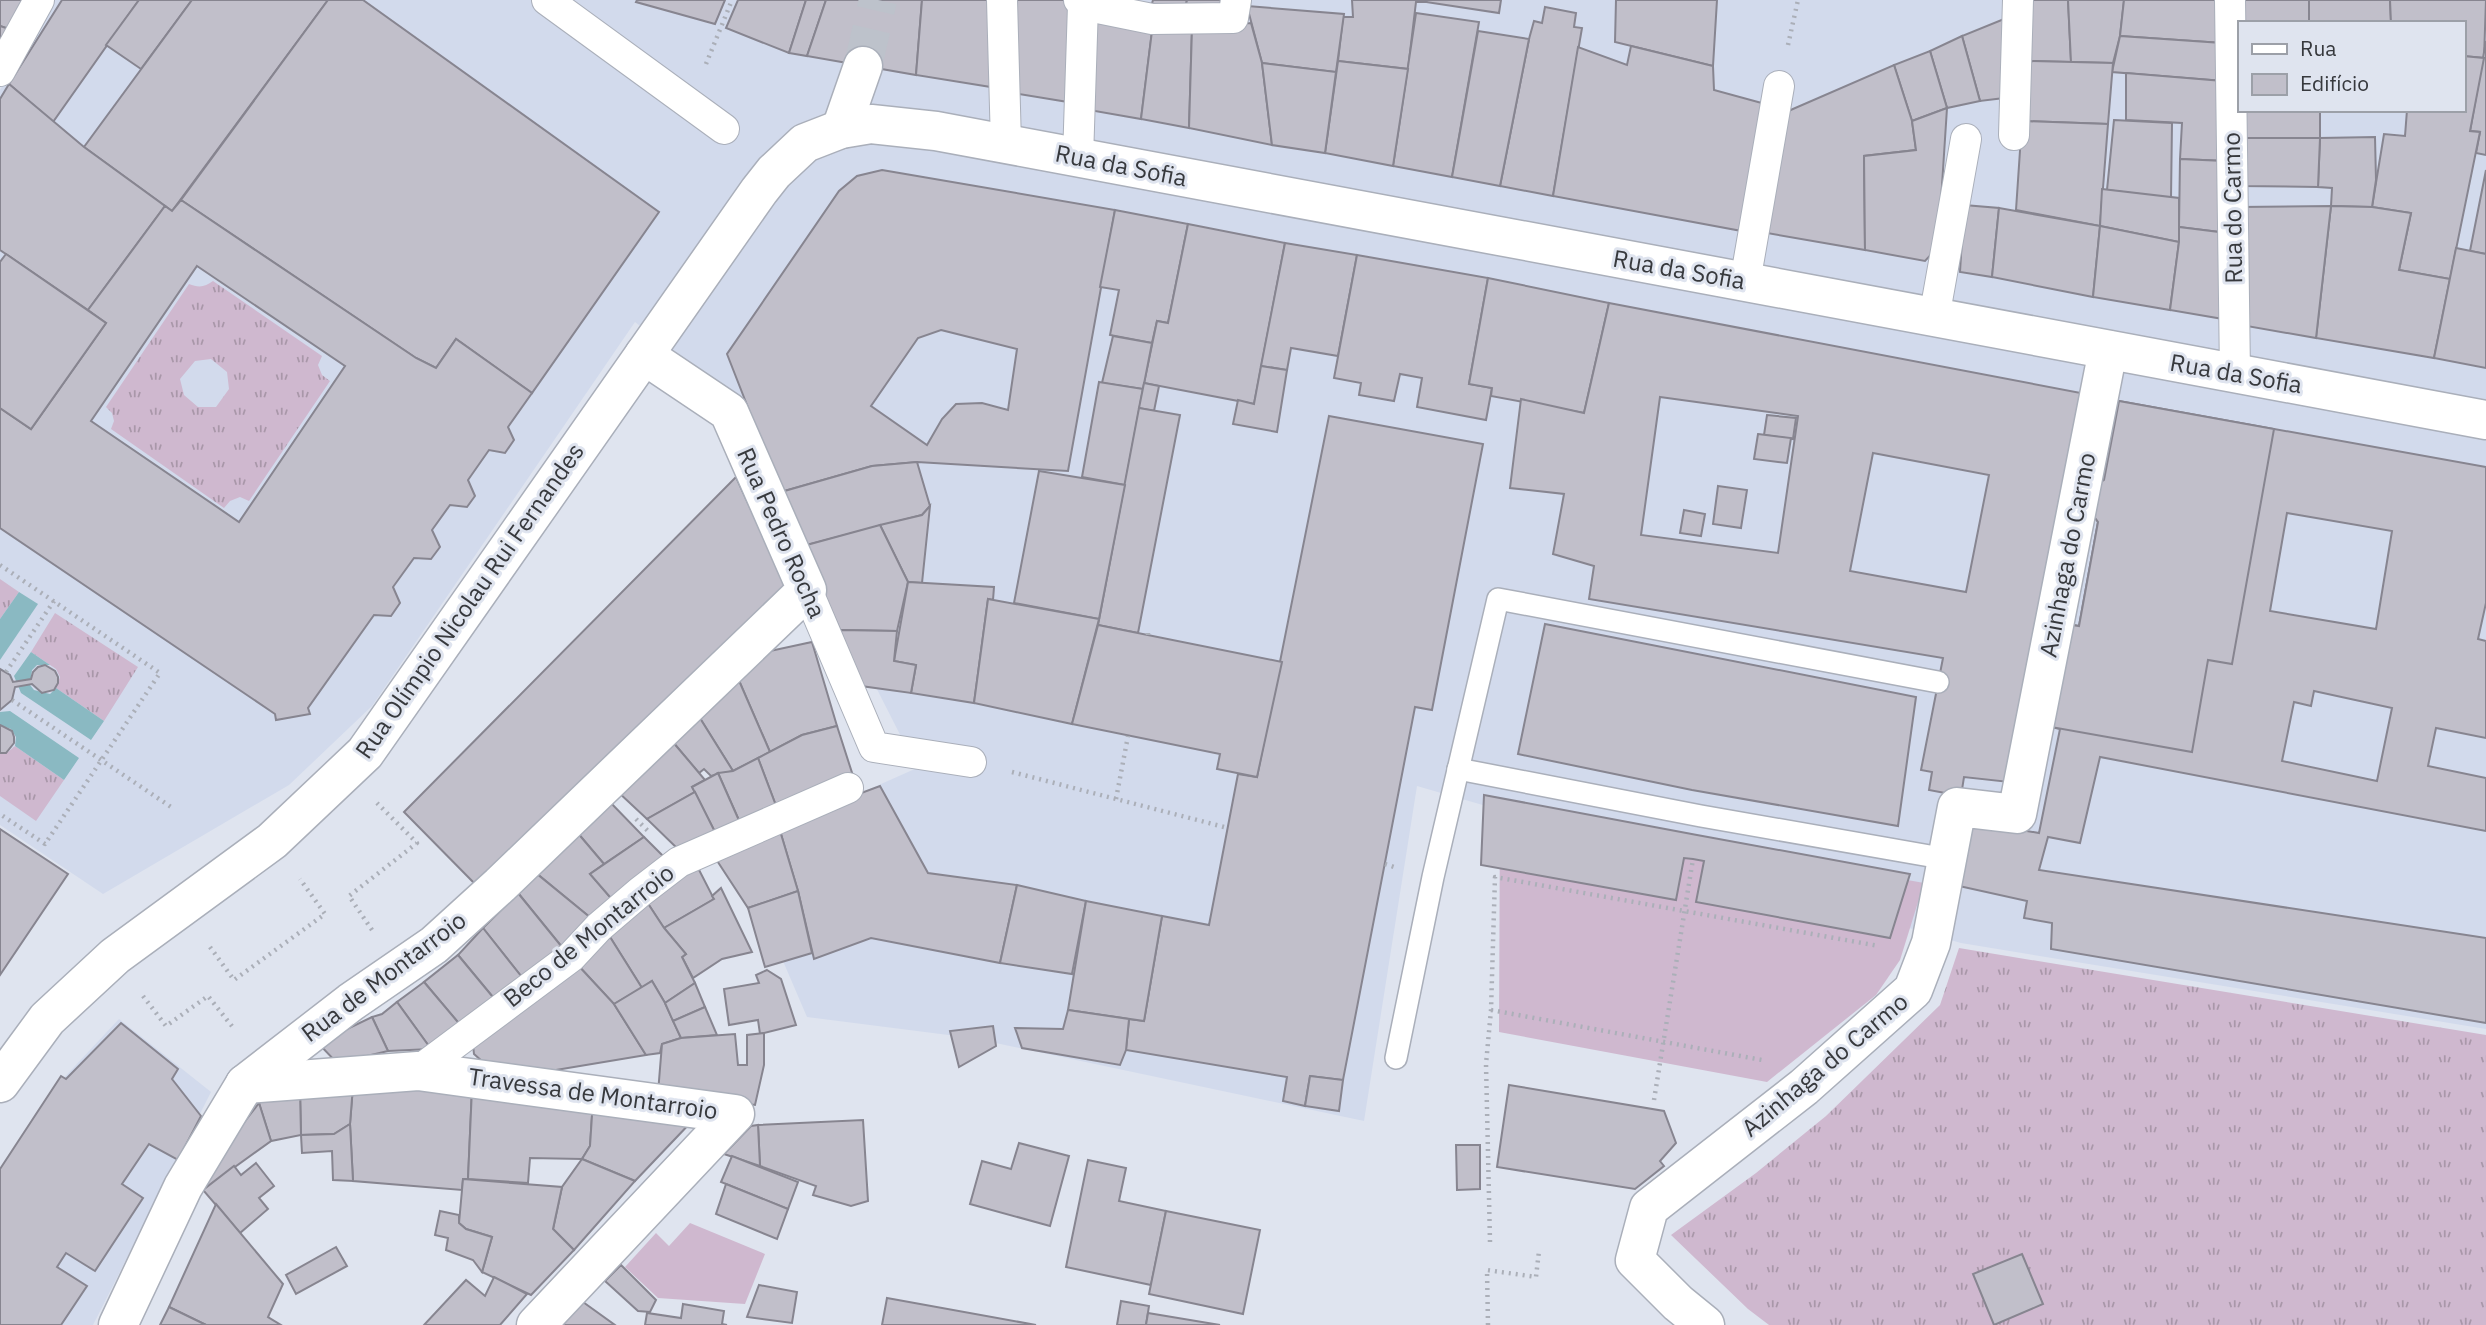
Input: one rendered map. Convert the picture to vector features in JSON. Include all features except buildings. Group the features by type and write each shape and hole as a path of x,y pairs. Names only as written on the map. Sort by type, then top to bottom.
{"street":[{"path":"0,71 39,0"},
{"path":"547,0 724,129"},
{"path":"1002,0 1006,144"},
{"path":"1078,158 1081,2 1152,19 1233,18 1236,0"},
{"path":"2014,135 2018,0"},
{"name":"Rua do Carmo","path":"2230,0 2235,374"},
{"path":"856,127 864,66"},
{"path":"1745,282 1779,86"},
{"name":"Rua da Sofia","path":"856,127 914,127 2486,420"},
{"name":"Rua Olímpio Nicolau Rui Fernandes","path":"0,1083 47,1019 115,956 272,841 366,753 774,172 805,143 856,127"},
{"path":"1934,318 1966,139"},
{"name":"Azinhaga do Carmo","path":"1705,1325 1678,1303 1635,1260 1650,1208 1804,1087 1913,990 1931,943 1957,807 2017,814 2032,700 2108,350"},
{"name":"Rua Pedro Rocha","path":"644,355 729,412 874,747 971,762"},
{"name":"Rua de Montarroio","path":"118,1325 183,1187 245,1084 351,1002 434,945 807,590"},
{"name":"Beco de Montarroio","path":"418,1070 571,957 599,927 640,891 680,862 848,788"},
{"name":"Travessa de Montarroio","path":"245,1084 418,1070 735,1114 536,1325"}],"lane":[{"path":"1395,1058 1498,599 1938,682"},
{"path":"1458,769 1700,816 1947,859"}],"path":[{"path":"689,104 732,0"},
{"path":"0,565 160,673 45,844 0,814"},
{"path":"6,671 54,601"},
{"path":"12,701 174,809"},
{"path":"1116,799 1128,736"},
{"path":"971,762 1228,828"},
{"path":"346,773 417,843 349,897 372,930 362,937"},
{"path":"602,787 680,862"},
{"path":"1654,1100 1693,859"},
{"path":"1490,1242 1486,1065 1491,1010 1495,877 1884,947"},
{"path":"216,955 234,980 325,914 305,887"},
{"path":"166,1026 208,996 234,1031"},
{"path":"1491,1010 1742,1057"},
{"path":"1488,1325 1487,1270 1536,1277 1539,1251"}],"shaded area":[{"path":"53,0 2486,0 2486,1029 1961,943 1417,786 1364,1121 972,1038 807,1017 735,849 917,768 726,392 635,322 372,706 289,785 103,894 0,825 0,90"},
{"path":"119,1019 211,1092 93,1325 0,1325 61,1081"}],"green space":[{"path":"213,281 322,356 318,365 322,375 330,381 249,501 240,497 230,501 224,508 111,429 114,421 112,413 106,407 189,284 205,286","holes":["211,359 227,372 229,389 216,407 198,407 184,395 180,379 195,361"]},
{"path":"0,579 19,592 0,619"},
{"path":"55,613 138,667 104,721 56,688 60,677 56,669 31,652"},
{"path":"15,746 64,780 36,821 0,796 0,754"},
{"path":"1500,806 1924,883 1900,960 1876,995 1767,1082 1499,1032"},
{"path":"1959,948 2486,1035 2486,1325 1769,1325 1748,1309 1671,1235 1756,1173 1826,1116 1940,1005"},
{"path":"690,1223 765,1254 745,1304 658,1298 625,1267 656,1233 669,1246"}],"water":[{"path":"19,592 38,604 0,660 0,619"},
{"path":"31,652 50,665 37,665 32,670 30,685 34,690 50,694 56,688 104,721 91,740 21,693 14,676"},
{"path":"10,711 79,758 64,780 15,746 16,737 11,729 0,725 0,712"}],"tunnel":[{"path":"863,66 878,0"}]}
